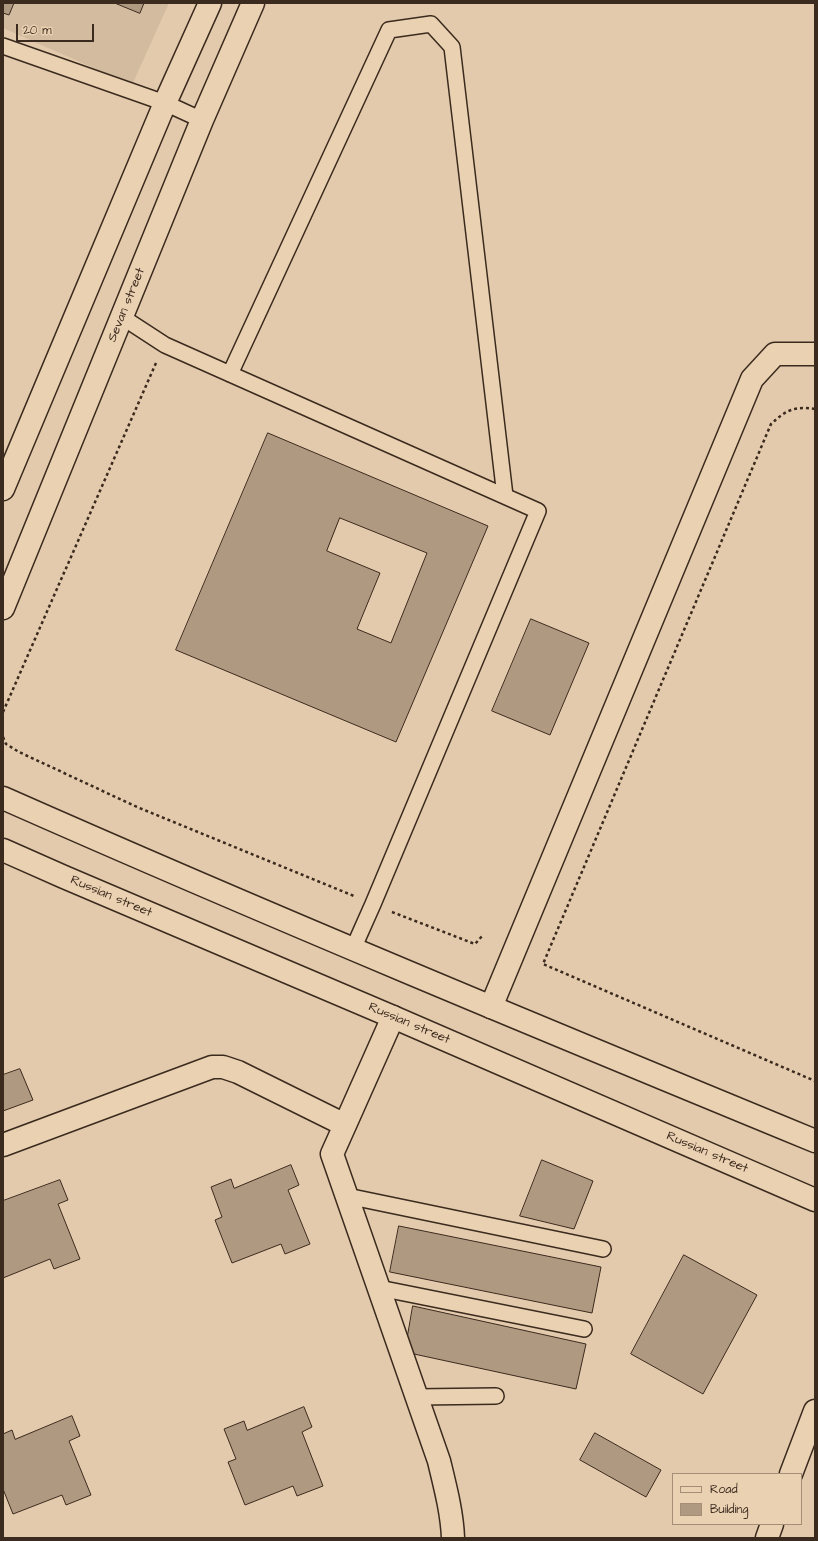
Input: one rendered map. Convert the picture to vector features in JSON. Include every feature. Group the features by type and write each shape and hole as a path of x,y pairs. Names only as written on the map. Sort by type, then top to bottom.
{"main road":[{"path":"3,489 165,103 210,3"},
{"name":"Sevan street","path":"3,608 202,120 252,3"},
{"path":"491,1007 752,380 775,354 815,354"},
{"path":"3,798 353,949 815,1141"},
{"name":"Russian street","path":"3,850 815,1200"},
{"path":"393,1017 332,1154 439,1461 448,1495 453,1527 453,1538"},
{"path":"3,1145 212,1067 223,1067 238,1072 345,1125"},
{"path":"791,1473 815,1411"},
{"path":"766,1538 772,1525"}],"lane":[{"path":"230,374 389,30 431,24 452,48 505,496"},
{"path":"3,46 165,103 202,120"},
{"path":"122,317 164,345 538,512 353,949"},
{"path":"347,1196 604,1249"},
{"path":"379,1288 584,1329"},
{"path":"417,1397 496,1396"}],"path":[{"path":"3,712 164,345"},
{"path":"815,409 795,408 781,415 771,424 543,964 815,1081"},
{"path":"3,737 6,744 20,752 137,807 373,904 475,944 483,935"}],"shaded area":[{"path":"3,3 169,3 132,85 3,28"}],"building":[{"path":"3,3 14,3 9,15 3,13"},
{"path":"115,3 144,3 140,13"},
{"path":"268,433 488,526 396,742 176,650","holes":["340,518 427,553 391,643 357,629 380,573 327,551"]},
{"path":"531,619 589,643 550,735 492,711"},
{"path":"20,1069 33,1100 3,1111 3,1075"},
{"path":"542,1160 593,1181 574,1229 520,1216"},
{"path":"291,1165 299,1185 288,1190 310,1244 285,1254 281,1244 232,1263 215,1220 222,1217 211,1187 231,1179 234,1188"},
{"path":"60,1180 68,1200 58,1204 80,1259 54,1269 50,1259 3,1278 3,1201"},
{"path":"399,1226 601,1267 592,1313 390,1272"},
{"path":"684,1255 757,1295 703,1394 631,1354"},
{"path":"413,1306 586,1344 576,1389 414,1354 407,1340"},
{"path":"304,1407 312,1427 302,1432 323,1486 297,1496 293,1486 245,1505 228,1462 236,1459 224,1429 244,1421 247,1430"},
{"path":"72,1416 80,1436 69,1441 91,1495 66,1505 62,1495 13,1514 3,1489 3,1434 12,1430 15,1439"},
{"path":"595,1433 661,1470 646,1497 580,1460"}]}
